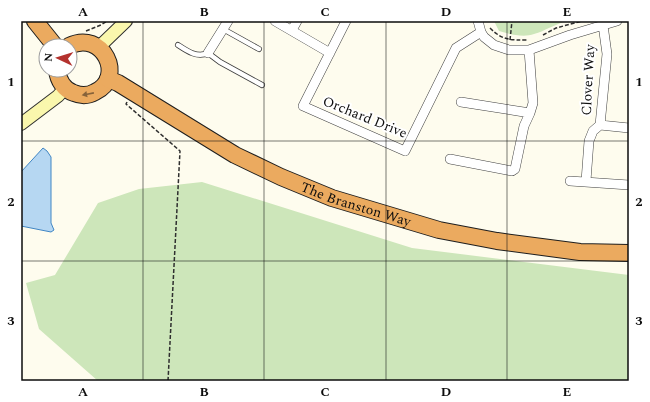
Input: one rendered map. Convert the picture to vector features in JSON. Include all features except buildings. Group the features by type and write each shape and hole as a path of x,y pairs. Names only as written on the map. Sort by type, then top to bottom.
{"highway":[{"path":"35,21 49,38"},
{"path":"59,78 60,82 65,88 72,93 80,95 89,95 96,92 108,79 110,70 109,62 105,53 92,43 78,43"},
{"name":"The Branston Way","path":"108,79 118,83 235,155 281,178 332,198 439,230 490,240 580,252 629,253"}],"main road":[{"path":"99,47 106,38 126,21"},
{"path":"21,124 58,96 65,88"}],"street":[{"path":"275,21 330,53"},
{"path":"292,30 298,21"},
{"name":"Orchard Drive","path":"346,21 303,106 405,151 456,48 481,32"},
{"path":"478,21 484,37 494,45 509,50 529,50 570,35 617,21"},
{"path":"208,53 225,25"},
{"name":"Clover Way","path":"586,182 589,141 593,131 600,124 606,54 603,25"},
{"path":"450,159 512,171 515,169 524,126 533,103 529,50"},
{"path":"461,102 530,113"},
{"path":"600,124 629,128"},
{"path":"570,181 629,185"}],"lane":[{"path":"225,25 260,49"},
{"path":"178,45 197,55 208,53 220,62 262,85"}],"path":[{"path":"85,31 108,21"},
{"path":"510,40 512,21"},
{"path":"543,35 556,28 582,21"},
{"path":"490,28 499,36 510,40 533,40"},
{"path":"127,99 126,104 180,151 168,381"}],"green space":[{"path":"494,21 567,21 538,33 525,36 499,31"},
{"path":"202,182 412,248 629,275 629,381 98,381 39,329 26,283 55,275 98,203 139,189"}],"water":[{"path":"43,148 51,157 51,223 54,230 51,232 21,226 21,172"}]}
